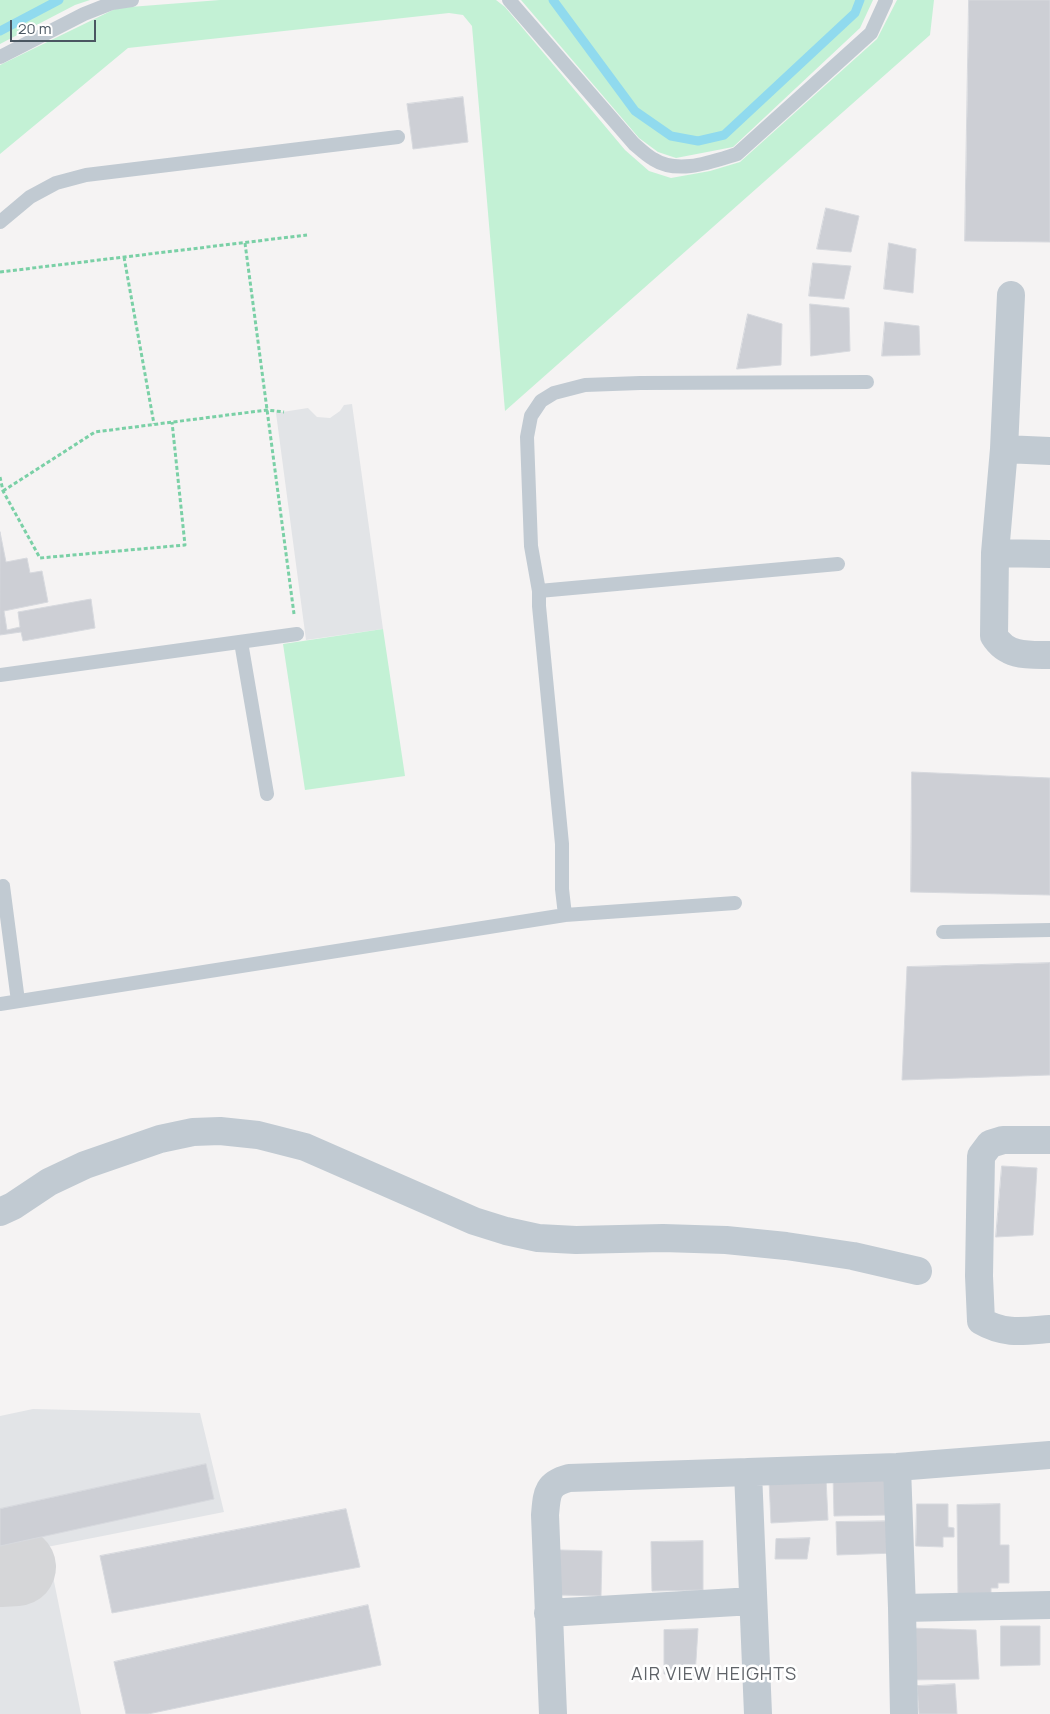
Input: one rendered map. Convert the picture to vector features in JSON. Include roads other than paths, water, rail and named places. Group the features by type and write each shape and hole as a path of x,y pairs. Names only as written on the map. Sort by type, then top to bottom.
{"street":[{"path":"1011,296 1004,449 995,553 994,636 1000,645 1022,656 1050,655"},
{"path":"1004,449 1050,451"},
{"path":"995,553 1050,554"},
{"path":"0,1212 13,1206 49,1182 85,1165 160,1139 193,1132 220,1131 258,1135 305,1148 474,1221 538,1238 576,1240 663,1238 726,1240 786,1246 853,1256 918,1271"},
{"path":"1050,1140 1003,1140 990,1144 981,1156 979,1276 981,1321 993,1328 1008,1332 1050,1329"},
{"path":"553,1714 545,1515 546,1498 550,1487 558,1481 569,1478 897,1467 1050,1455"},
{"path":"897,1467 904,1714"},
{"path":"748,1472 758,1714"},
{"path":"548,1613 753,1601"},
{"path":"902,1608 1050,1605"}],"lane":[{"path":"0,57 84,14 112,3 132,0"},
{"path":"510,0 634,144 653,160 673,167 709,163 737,154 871,33 886,0"},
{"path":"0,222 30,197 56,183 86,174 398,137"},
{"path":"565,915 562,889 562,844 539,591 531,546 526,437 531,416 541,401 554,393 585,386 640,383 867,382"},
{"path":"539,591 838,564"},
{"path":"0,674 297,634"},
{"path":"241,642 267,794"},
{"path":"3,886 18,1001"},
{"path":"0,1004 565,915 735,903"},
{"path":"943,932 1050,930"}],"waterway":[{"path":"0,31 59,0"},
{"path":"553,0 635,111 671,136 698,141 724,135 855,13 860,0"}],"district":[{"name":"AIR VIEW HEIGHTS","path":"714,1675"}]}
